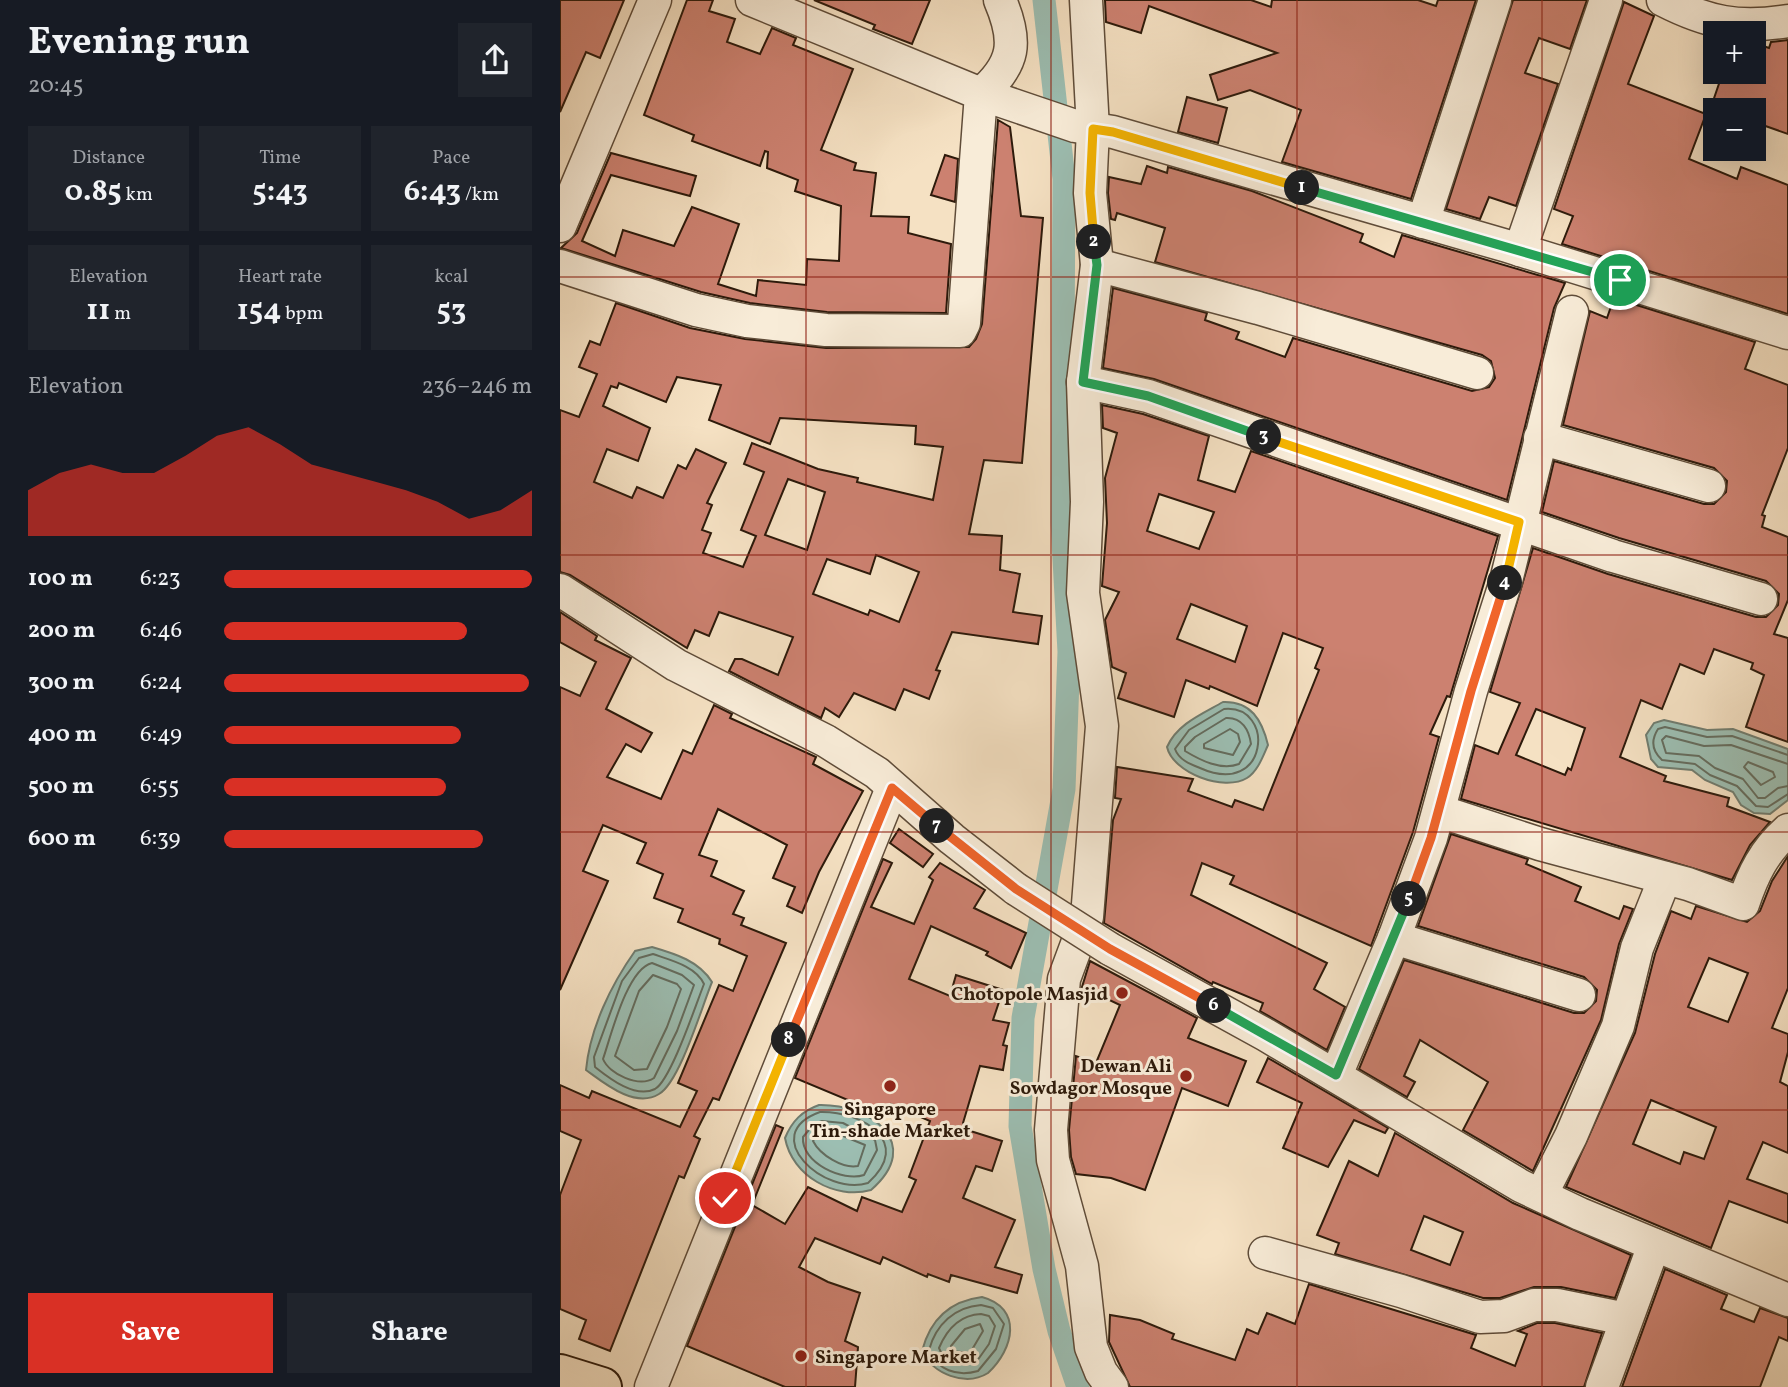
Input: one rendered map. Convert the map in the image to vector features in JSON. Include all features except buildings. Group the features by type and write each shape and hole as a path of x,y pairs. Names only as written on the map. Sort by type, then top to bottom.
{"main road":[{"path":"560,1374 602,1387"}],"street":[{"path":"560,226 572,164 656,0"},
{"path":"752,0 981,94 1084,128 1113,132 1520,250 1788,333"},
{"path":"560,266 696,310 747,321 826,330 960,331 964,323 981,94 1001,77 1013,52 1006,14 1000,0"},
{"path":"1086,0 1084,128 1097,265 1083,382 1087,502 1083,593 1100,704 1100,777 1087,917 1064,979 1051,1129 1053,1160 1082,1266 1091,1347 1101,1372 1112,1387"},
{"path":"1423,222 1495,0"},
{"path":"1520,250 1606,0"},
{"path":"1663,0 1723,24 1757,26 1788,21"},
{"path":"1097,265 1258,308 1477,373"},
{"path":"1336,1075 1421,871 1471,691 1506,581 1572,312"},
{"path":"1083,382 1148,396 1613,556 1761,599"},
{"path":"1540,438 1709,486"},
{"path":"560,590 676,665 826,741 877,773 1016,889 1110,949 1336,1075 1541,1195 1788,1300"},
{"path":"651,1387 892,788"},
{"path":"1439,811 1743,904 1752,877 1768,848 1788,830"},
{"path":"1541,1195 1571,1136 1618,1026 1637,948 1665,878"},
{"path":"1394,938 1579,995"},
{"path":"1602,1387 1654,1245"},
{"path":"1265,1253 1401,1291 1480,1317 1504,1316 1534,1305 1557,1305 1626,1319"}],"water":[{"path":"1223,702 1241,705 1254,714 1268,745 1254,771 1237,782 1213,781 1189,772 1171,756 1167,747 1184,726"},
{"path":"1664,720 1707,730 1733,729 1788,749 1788,800 1770,814 1754,813 1741,805 1733,792 1705,780 1692,770 1658,767 1651,759 1646,735 1654,723"},
{"path":"652,947 694,964 712,982 675,1075 659,1094 640,1098 620,1092 586,1070 597,1023 618,978 635,951"},
{"path":"819,1105 838,1106 872,1119 892,1142 893,1157 886,1173 871,1190 857,1192 830,1188 817,1182 796,1164 785,1138 798,1117"},
{"path":"982,1297 995,1302 1004,1310 1009,1320 1010,1330 1004,1353 988,1373 979,1377 960,1378 941,1372 922,1351 930,1330 951,1308"}],"waterway":[{"path":"1044,0 1064,179 1062,522 1069,652 1064,789 1023,1018 1020,1126 1044,1269 1059,1331 1078,1387"}],"place":[{"name":"Chotopole Masjid","path":"1122,993"},
{"name":"Dewan Ali Sowdagor Mosque","path":"1186,1076"},
{"name":"Singapore Tin-shade Market","path":"890,1086"},
{"name":"Singapore Market","path":"801,1356"}],"route":[{"path":"725,1198 892,788 1016,889 1110,949 1336,1075 1421,871 1443,800 1471,691 1506,581 1519,522 1148,396 1083,382 1097,265 1090,193 1093,129 1113,132 1218,165 1620,280"}]}
